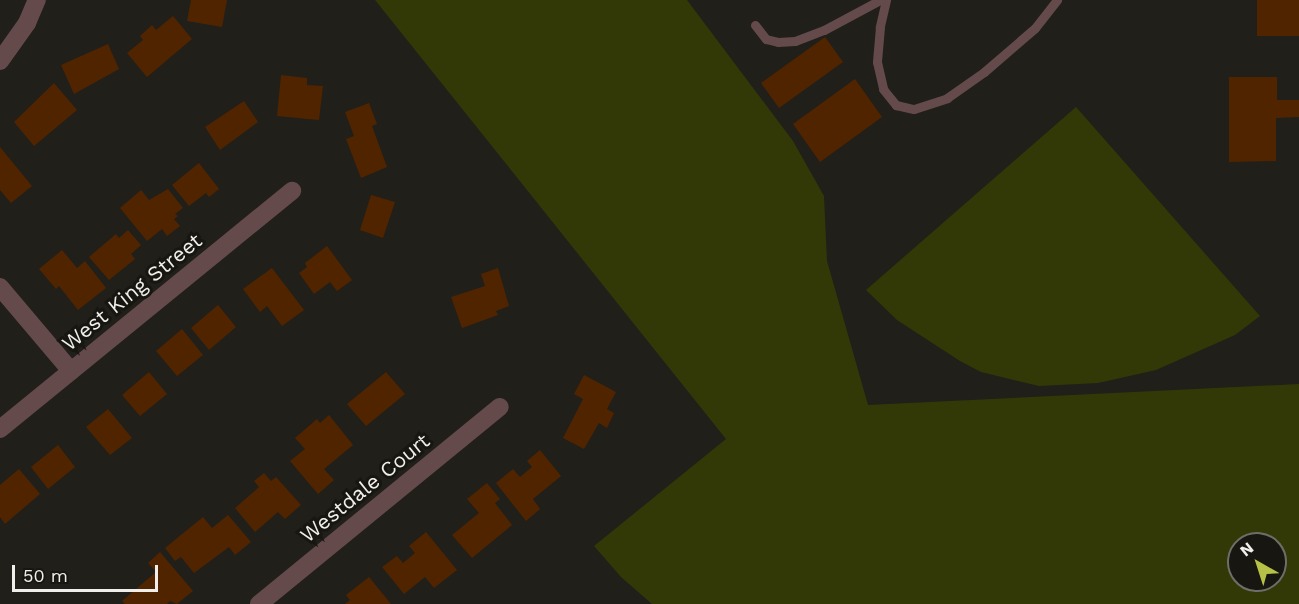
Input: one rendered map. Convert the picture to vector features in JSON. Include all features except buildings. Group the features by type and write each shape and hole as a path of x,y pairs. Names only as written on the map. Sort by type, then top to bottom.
{"street":[{"path":"0,61 27,23 37,0"},
{"name":"West King Street","path":"0,429 292,191"},
{"path":"0,287 71,370"},
{"name":"Westdale Court","path":"259,604 501,406"}],"lane":[{"path":"754,25 766,39 778,42 795,41 824,30 880,0"},
{"path":"886,0 880,27 877,62 883,89 896,105 914,109 947,98 984,72 1035,28 1057,0"}],"green space":[{"path":"375,0 687,0 793,141 824,196 827,261 868,405 1299,384 1299,604 652,604 621,577 594,546 726,439"},
{"path":"1076,107 1260,316 1235,335 1156,370 1098,383 1039,386 981,372 897,320 866,290"}]}
